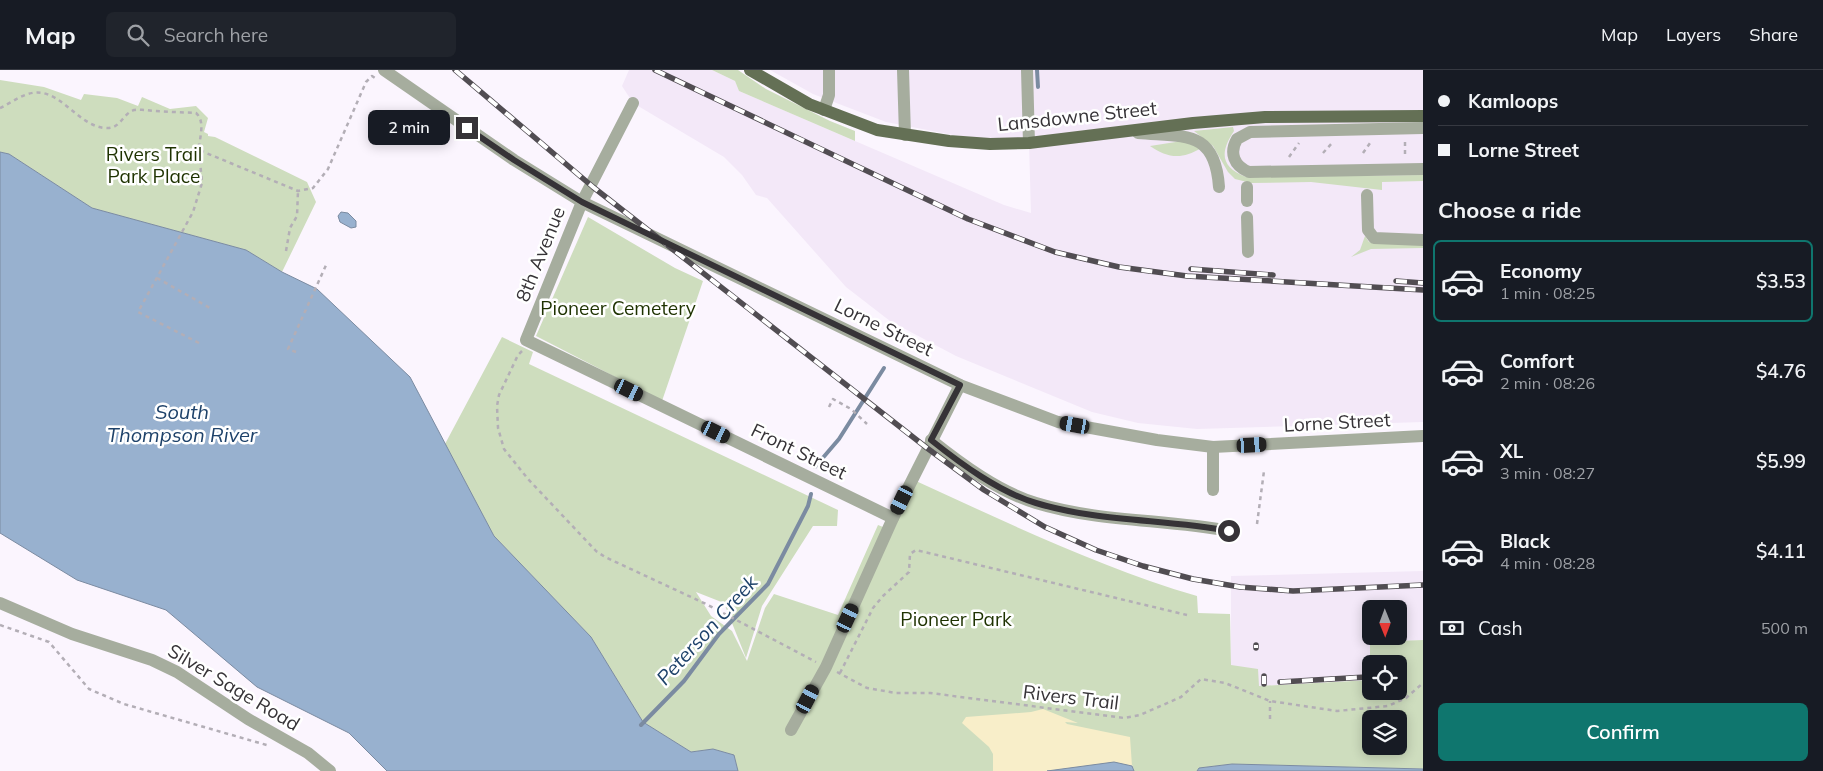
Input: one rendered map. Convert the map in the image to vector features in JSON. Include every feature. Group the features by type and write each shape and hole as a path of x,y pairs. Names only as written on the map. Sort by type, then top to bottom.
{"main road":[{"name":"Lansdowne Street","path":"750,70 809,104 877,130 949,142 1029,143 1128,132 1193,122 1265,117 1423,116"}],"street":[{"name":"Lorne Street","path":"384,70 509,157 582,202 960,385 1058,422 1157,440 1213,447 1423,436"},
{"path":"824,110 829,94 829,70"},
{"path":"903,70 905,135"},
{"path":"1027,70 1029,143"},
{"name":"8th Avenue","path":"526,340 582,202 633,103"},
{"path":"1423,128 1250,132 1237,139 1232,153 1236,162 1249,172 1423,169"},
{"path":"1128,132 1196,139 1204,145 1218,167 1219,187"},
{"path":"1247,187 1247,201"},
{"path":"1367,195 1368,230 1374,238 1423,240"},
{"path":"1247,218 1248,252"},
{"name":"Front Street","path":"526,340 893,518"},
{"path":"791,730 826,667 893,518 960,385"},
{"path":"931,440 962,465 1034,503 1084,514 1198,525 1229,531"},
{"path":"1213,447 1213,490"},
{"name":"Silver Sage Road","path":"0,603 72,634 152,660 177,672 248,719 308,753 330,771"}],"path":[{"path":"199,150 298,191 313,188 328,169 366,82"},
{"path":"0,108 27,94 42,93 59,100 84,120 109,128 116,127 128,113 136,109 165,113 196,113 201,119 199,150 202,183 193,212 138,312 199,343"},
{"path":"1405,142 1405,154"},
{"path":"1289,157 1299,143"},
{"path":"1324,153 1332,143"},
{"path":"1363,152 1370,143"},
{"path":"286,251 290,228 297,216 298,191"},
{"path":"296,352 288,349 327,263"},
{"path":"156,277 210,308"},
{"path":"829,407 833,399 851,409 868,424"},
{"path":"1257,524 1264,471"},
{"path":"840,673 873,608 909,572 910,554 916,550 1187,615"},
{"name":"Rivers Trail","path":"713,608 867,688 896,693 930,692 1124,718 1140,714 1181,697 1201,679 1225,683 1270,701 1323,710 1360,710 1398,703 1423,683"},
{"path":"0,625 49,642 85,685 102,695 124,704 273,747"},
{"path":"1270,701 1270,719"}],"shaded area":[{"path":"629,70 712,70 735,81 739,91 1004,205 1031,213 1029,143 953,135 886,122 813,94 770,70 1423,70 1423,422 1197,429 1138,423 1092,412 956,356 890,321 846,287 767,198 756,195 742,175 724,157 633,103 622,86"},
{"path":"1423,571 1423,640 1408,641 1408,600 1362,600 1362,645 1370,645 1370,655 1362,655 1362,680 1259,686 1231,666 1231,576"}],"green space":[{"path":"712,70 738,70 766,89 830,121 855,131 855,141 739,91 735,81"},
{"name":"Rivers Trail Park Place","path":"0,80 44,87 81,100 84,94 117,98 138,106 142,97 170,109 196,106 208,118 204,132 208,136 215,137 307,182 316,202 282,272 246,250 92,208 9,154 0,152"},
{"path":"1233,127 1234,131 1226,146 1225,158 1231,169 1246,177 1423,175 1423,181 1382,182 1382,190 1311,182 1251,183 1235,179 1228,172 1213,146 1194,131"},
{"path":"1182,141 1201,148 1181,156 1175,156 1162,153 1150,146"},
{"name":"Pioneer Cemetery","path":"588,217 675,268 703,281 662,401 536,336"},
{"path":"1365,236 1369,242 1379,244 1423,244 1423,248 1371,249 1351,257 1360,250"},
{"name":"Pioneer Park","path":"502,337 533,352 529,364 838,510 837,526 813,526 762,606 746,658 724,603 696,592 711,616 732,631 747,661 765,608 774,594 838,615 878,525 893,531 916,481 1089,558 1197,596 1198,613 1230,614 1231,665 1258,669 1259,686 1362,680 1362,700 1407,700 1407,655 1370,655 1370,645 1408,645 1408,641 1423,640 1423,769 1232,764 1199,768 1197,771 1134,771 1132,765 1047,771 738,771 734,755 713,749 691,752 643,722 591,637 494,536 445,444"}],"sand":[{"path":"1043,709 1078,723 1065,722 1067,724 1130,737 1132,766 1114,762 1054,771 993,771 993,754 989,747 962,723 966,717 1031,712"}],"water":[{"name":"South Thompson River","path":"0,152 9,154 92,208 246,250 282,272 317,289 410,377 494,536 591,637 643,722 691,752 713,749 734,755 738,771 387,771 349,733 257,687 166,610 77,580 0,533"},
{"path":"341,212 348,213 356,221 356,227 351,228 340,222 338,216"},
{"path":"1114,762 1132,766 1134,771 1047,771"},
{"path":"1232,764 1423,769 1423,771 1197,771 1199,768"}],"waterway":[{"name":"Peterson Creek","path":"1037,70 1038,87"},
{"name":"Peterson Creek","path":"815,467 839,439 884,368"},
{"name":"Peterson Creek","path":"641,725 684,681 719,634 768,584 808,506 811,494"}],"railway":[{"path":"455,70 593,187 927,448 984,490 1045,527 1096,550 1143,566 1193,579 1240,587 1293,591 1423,585"},
{"path":"655,70 968,219 1055,252 1119,267 1187,276 1423,290"},
{"path":"1191,269 1273,275"},
{"path":"1396,281 1423,283"},
{"path":"1264,676 1264,684"},
{"path":"1280,682 1362,677"}],"route":[{"path":"467,128 582,202 960,385 931,440 962,465 1006,489 1034,503 1084,514 1198,525 1229,531"}]}
